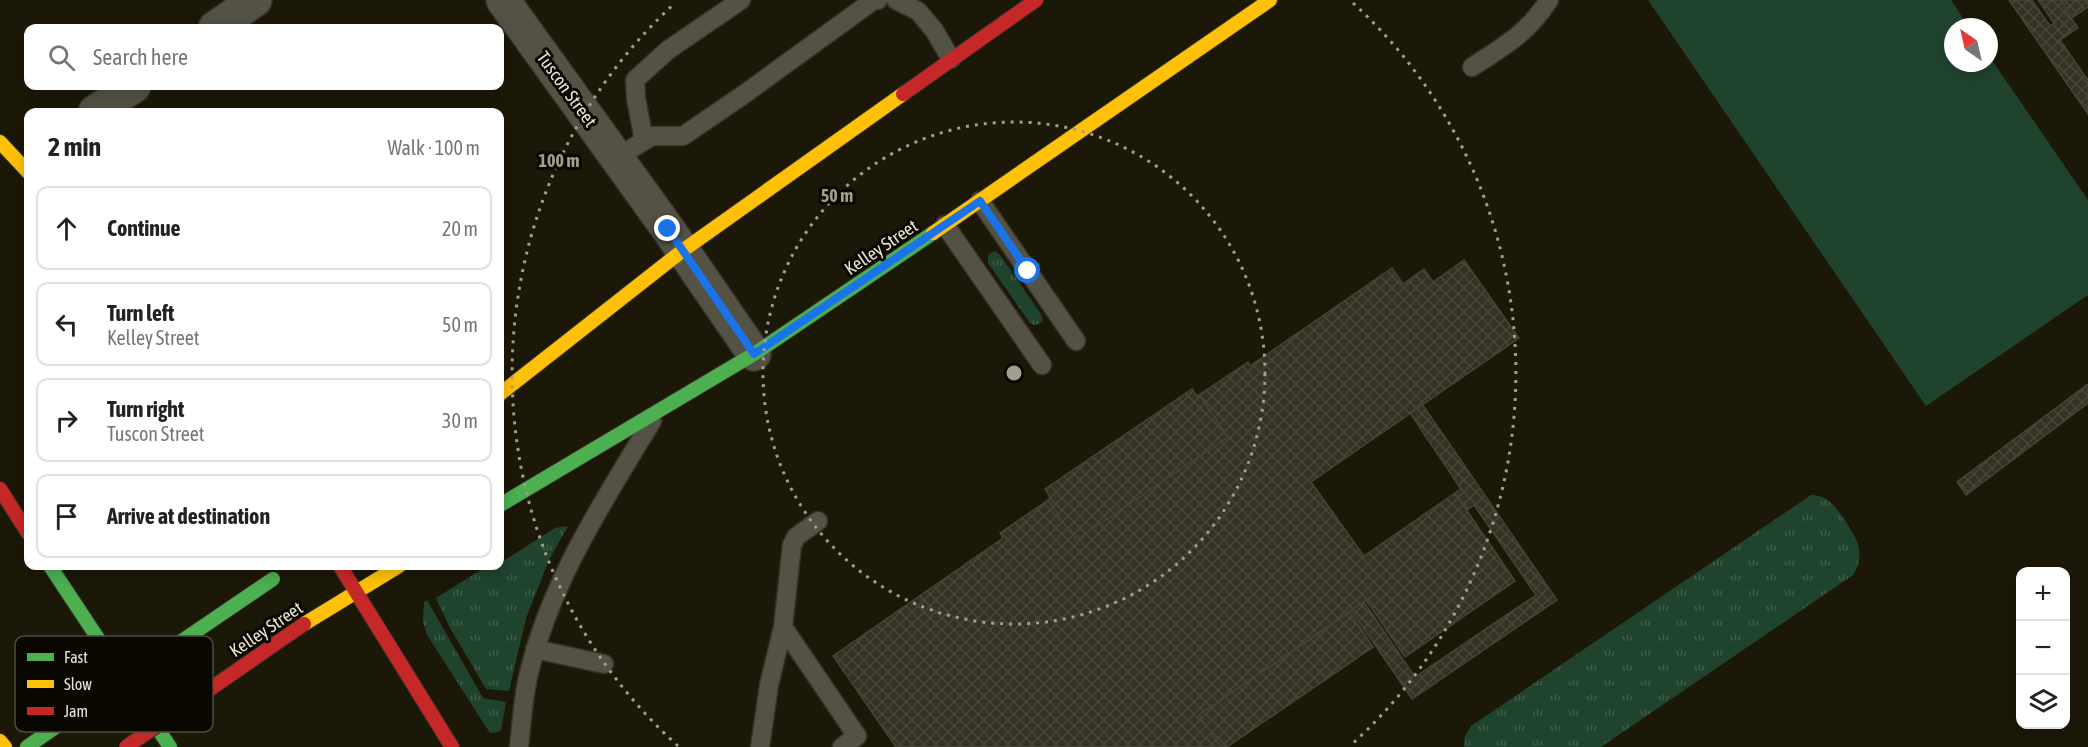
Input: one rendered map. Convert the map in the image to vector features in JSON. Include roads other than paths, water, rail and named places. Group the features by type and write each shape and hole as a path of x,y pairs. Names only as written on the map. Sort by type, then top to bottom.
{"main road":[{"path":"504,391 682,251 1036,0"},
{"name":"Kelley Street","path":"504,503 754,354 1270,0"},
{"path":"0,489 24,527"},
{"path":"53,570 96,636"},
{"path":"342,570 452,747"},
{"name":"Kelley Street","path":"213,687 304,624 392,570"},
{"name":"Kelley Street","path":"189,636 277,576"},
{"name":"Kelley Street","path":"27,747 49,732"},
{"name":"Kelley Street","path":"126,747 148,732"},
{"path":"160,732 170,747"},
{"path":"0,741 5,747"}],"street":[{"path":"221,24 255,0"},
{"name":"Tuscon Street","path":"503,0 754,354"},
{"path":"101,108 128,90"}],"lane":[{"path":"644,141 635,80 668,50 741,0"},
{"path":"616,158 652,136 683,136 874,0 878,0"},
{"path":"896,0 918,11 934,30 951,59"},
{"path":"1472,67 1532,25 1549,0"},
{"path":"980,201 1076,341"},
{"path":"945,225 1042,365"},
{"path":"519,746 528,675 548,611 569,565 658,410"},
{"path":"760,747 769,685 783,627 792,545 796,537 818,521"},
{"path":"783,627 857,736 842,747"},
{"path":"535,649 604,664"}]}
